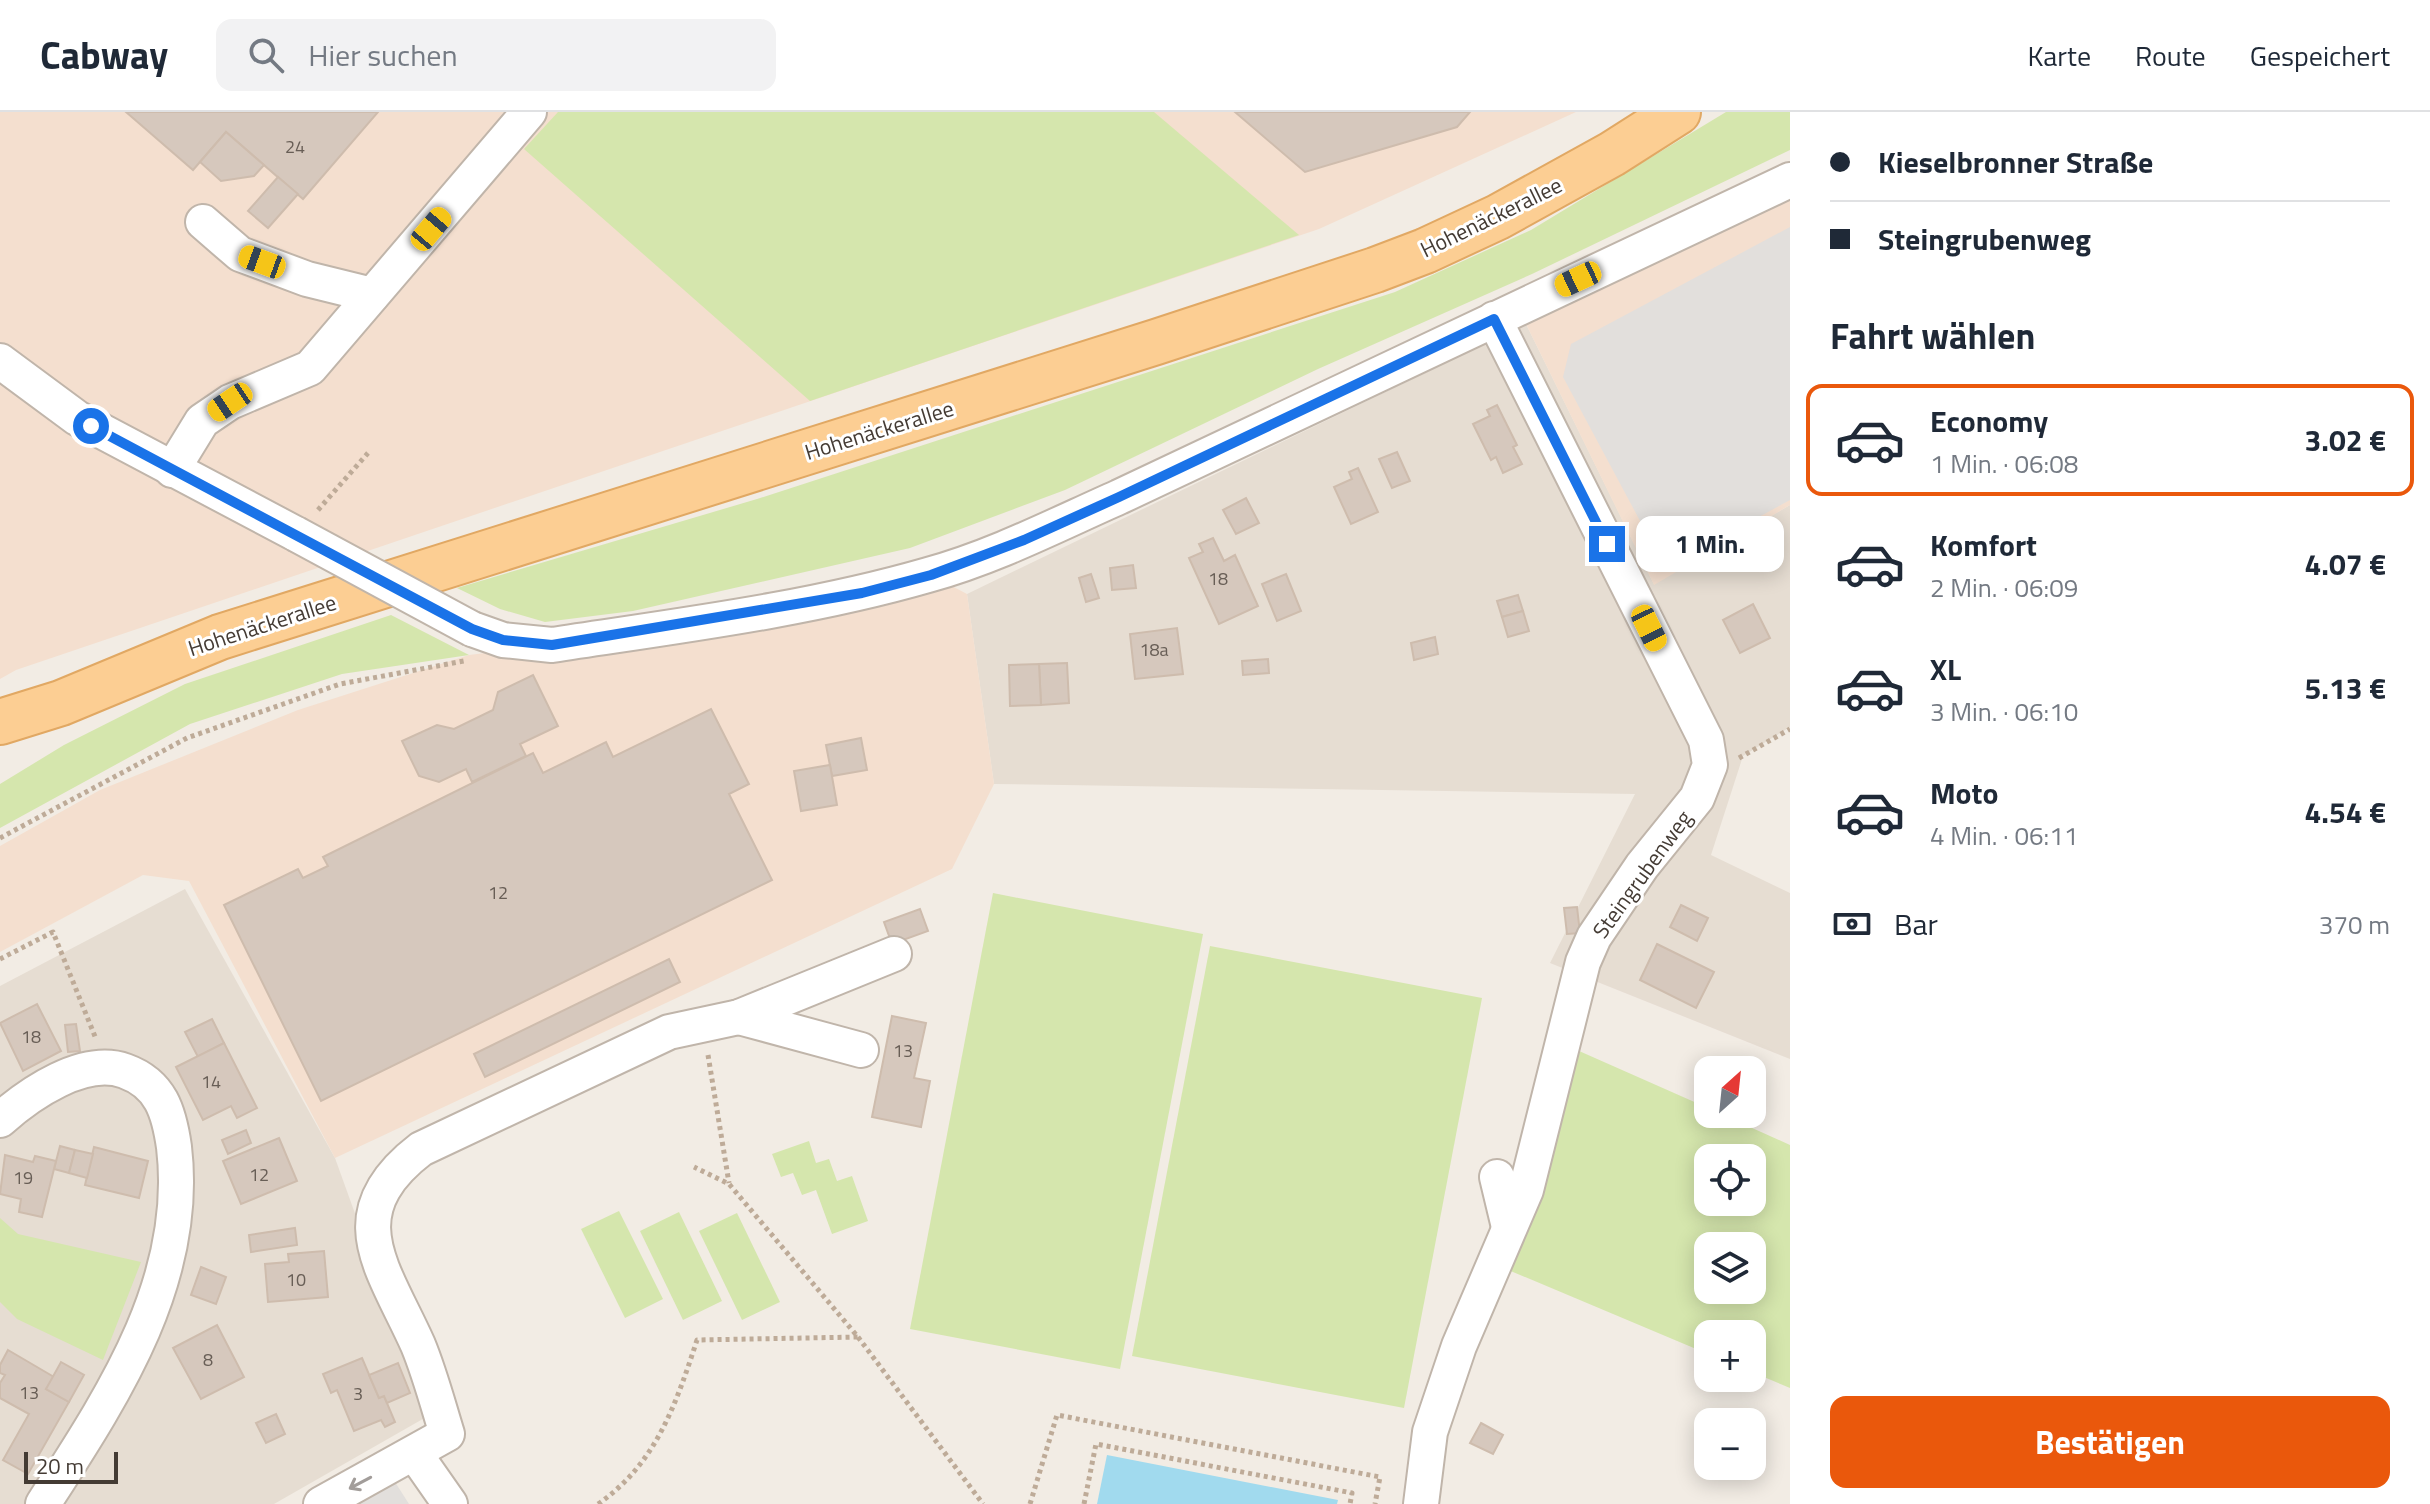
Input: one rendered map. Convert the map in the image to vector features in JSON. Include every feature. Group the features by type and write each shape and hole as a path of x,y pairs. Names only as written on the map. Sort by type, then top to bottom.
{"main road":[{"name":"Hohenäckerallee","path":"0,722 61,703 220,637 1375,270 1498,217 1612,154 1678,112"},
{"name":"Hohenäckerallee","path":"0,747 61,703"}],"street":[{"path":"172,470 202,421 230,402 310,368 529,112"},
{"path":"0,361 77,418 296,534 474,644 503,640 552,645 862,593 931,575 1024,540 1119,497 1790,180"},
{"path":"203,222 240,254 307,279 372,295"},
{"path":"1494,319 1706,740 1710,765 1707,776"},
{"name":"Steingrubenweg","path":"1421,1504 1430,1432 1441,1395 1526,1190 1583,962 1594,937 1642,866 1697,798 1707,776"},
{"path":"321,1504 447,1434 420,1351 372,1238 373,1214 381,1188 399,1166 421,1149 669,1032 739,1017 894,954"},
{"path":"739,1017 861,1050"},
{"path":"0,1120 56,1082 81,1072 107,1067 136,1075 158,1092 166,1109 175,1156 169,1247 155,1300 127,1368 43,1504"},
{"path":"1497,1177 1509,1227"},
{"path":"415,1454 450,1504"}],"path":[{"path":"296,534 368,453"},
{"path":"0,838 187,738 340,684 474,644"},
{"path":"1707,776 1790,729"},
{"path":"0,959 53,932 107,1067"},
{"path":"703,1025 729,1184"},
{"path":"694,1167 729,1184 858,1337 983,1504"},
{"path":"598,1504 619,1489 659,1438 670,1418 697,1340 858,1337"},
{"path":"1030,1504 1057,1415 1380,1477 1375,1504"},
{"path":"1084,1504 1096,1444 1352,1493 1350,1504"}],"shaded area":[{"path":"0,112 1576,112 1319,229 16,670 0,679"},
{"path":"1790,195 1790,505 1654,585 1526,324"},
{"path":"1790,227 1790,500 1684,558 1672,539 1654,547 1563,377 1571,344"},
{"path":"1526,324 1654,584 1790,505 1790,727 1743,756 1711,855 1790,893 1790,1059 1550,963 1635,794 994,784 967,594"},
{"path":"931,575 967,594 994,784 952,869 335,1158 189,881 143,875 0,952 0,846 100,790 298,710 469,655 552,645"},
{"path":"185,889 335,1158 428,1416 274,1504 0,1504 0,986"},
{"path":"388,1471 409,1504 325,1504"}],"green space":[{"path":"558,112 1154,112 1299,235 810,401 524,149"},
{"path":"1726,112 1790,112 1790,150 1532,274 1318,369 1065,490 910,548 633,611 545,622 500,609 457,588 757,499 1395,292 1531,230"},
{"path":"391,615 469,655 342,674 190,724 0,828 0,784 64,745 185,684"},
{"path":"993,893 1203,934 1120,1369 910,1329"},
{"path":"1210,946 1482,998 1404,1408 1132,1356"},
{"path":"1561,1043 1694,1102 1694,1128 1752,1128 1790,1145 1790,1388 1766,1378 1766,1320 1694,1320 1694,1348 1494,1264"},
{"path":"809,1141 816,1163 829,1159 837,1181 852,1176 868,1221 832,1234 816,1190 802,1195 793,1173 781,1177 772,1154"},
{"path":"619,1211 663,1299 625,1318 581,1229"},
{"path":"679,1212 722,1301 683,1320 640,1231"},
{"path":"737,1213 780,1302 742,1320 699,1231"},
{"path":"0,1218 18,1234 141,1262 103,1360 17,1319 0,1302"}],"water":[{"path":"1107,1455 1338,1500 1337,1504 1097,1504"}],"building":[{"path":"126,112 378,112 303,199 226,132 193,170"},
{"path":"1235,112 1470,112 1457,127 1305,172"},
{"path":"226,132 264,165 254,176 221,181 200,162"},
{"path":"278,177 298,194 268,228 248,211"},
{"path":"1497,405 1517,445 1513,447 1522,464 1503,473 1496,457 1491,460 1473,424 1490,416 1487,410"},
{"path":"1397,452 1410,481 1392,488 1379,459"},
{"path":"1358,468 1378,512 1351,524 1334,487 1352,479 1349,472"},
{"path":"1246,498 1259,523 1236,534 1223,510"},
{"path":"1213,538 1224,561 1235,555 1258,606 1219,624 1189,558 1203,552 1199,544"},
{"path":"1133,565 1136,588 1112,590 1110,568"},
{"path":"1091,574 1099,598 1086,602 1079,578"},
{"path":"1286,574 1301,611 1277,621 1262,584"},
{"path":"1518,595 1523,611 1502,617 1497,601"},
{"path":"1753,604 1770,638 1740,653 1723,620"},
{"path":"1523,611 1529,631 1508,637 1502,617"},
{"path":"1177,628 1183,674 1135,679 1130,634"},
{"path":"1435,637 1438,654 1414,660 1411,643"},
{"path":"1268,659 1269,673 1243,675 1242,661"},
{"path":"1067,663 1069,703 1041,705 1039,664"},
{"path":"1039,664 1041,705 1010,706 1009,665"},
{"path":"533,675 558,726 520,744 526,756 472,782 466,769 439,782 419,776 402,741 437,725 454,729 493,710 498,692"},
{"path":"711,709 749,784 729,794 772,880 321,1101 224,905 298,869 303,878 328,866 323,857 533,753 543,773 606,742 613,757"},
{"path":"861,738 867,770 832,776 826,745"},
{"path":"830,765 837,805 801,811 794,771"},
{"path":"1681,905 1708,918 1697,941 1670,927"},
{"path":"1577,907 1580,933 1567,934 1564,908"},
{"path":"920,909 928,931 892,944 884,922"},
{"path":"1657,944 1714,972 1696,1008 1640,980"},
{"path":"669,959 680,982 485,1077 474,1054"},
{"path":"37,1004 61,1051 23,1071 0,1023"},
{"path":"892,1016 926,1023 914,1078 930,1081 921,1127 872,1117"},
{"path":"212,1019 224,1043 198,1057 185,1032"},
{"path":"76,1024 80,1051 68,1052 65,1025"},
{"path":"224,1043 257,1108 237,1118 231,1106 203,1120 176,1067"},
{"path":"246,1130 251,1143 228,1154 222,1140"},
{"path":"279,1138 297,1181 241,1204 223,1161"},
{"path":"60,1146 75,1150 69,1173 54,1169"},
{"path":"94,1147 148,1161 139,1198 85,1185"},
{"path":"75,1150 93,1154 87,1178 69,1173"},
{"path":"5,1155 33,1162 35,1156 56,1161 42,1217 19,1212 21,1199 0,1194"},
{"path":"295,1228 297,1245 251,1252 249,1235"},
{"path":"324,1251 328,1297 268,1302 265,1264 289,1262 288,1254"},
{"path":"201,1267 226,1277 216,1304 191,1295"},
{"path":"217,1325 244,1377 201,1399 173,1348"},
{"path":"8,1350 54,1377 46,1389 69,1402 28,1474 3,1460 29,1414 0,1398 0,1383 5,1375 0,1373 0,1365"},
{"path":"362,1358 379,1398 384,1396 395,1422 385,1427 381,1420 354,1431 337,1390 331,1393 323,1374"},
{"path":"61,1362 84,1375 69,1402 46,1389"},
{"path":"398,1363 410,1393 387,1403 384,1396 379,1398 369,1375"},
{"path":"276,1414 285,1434 266,1443 256,1423"},
{"path":"1481,1423 1503,1435 1493,1454 1470,1443"}],"route":[{"path":"91,426 472,629 521,644 552,645 862,593 931,575 1024,540 1119,497 1494,319 1607,544"}]}
